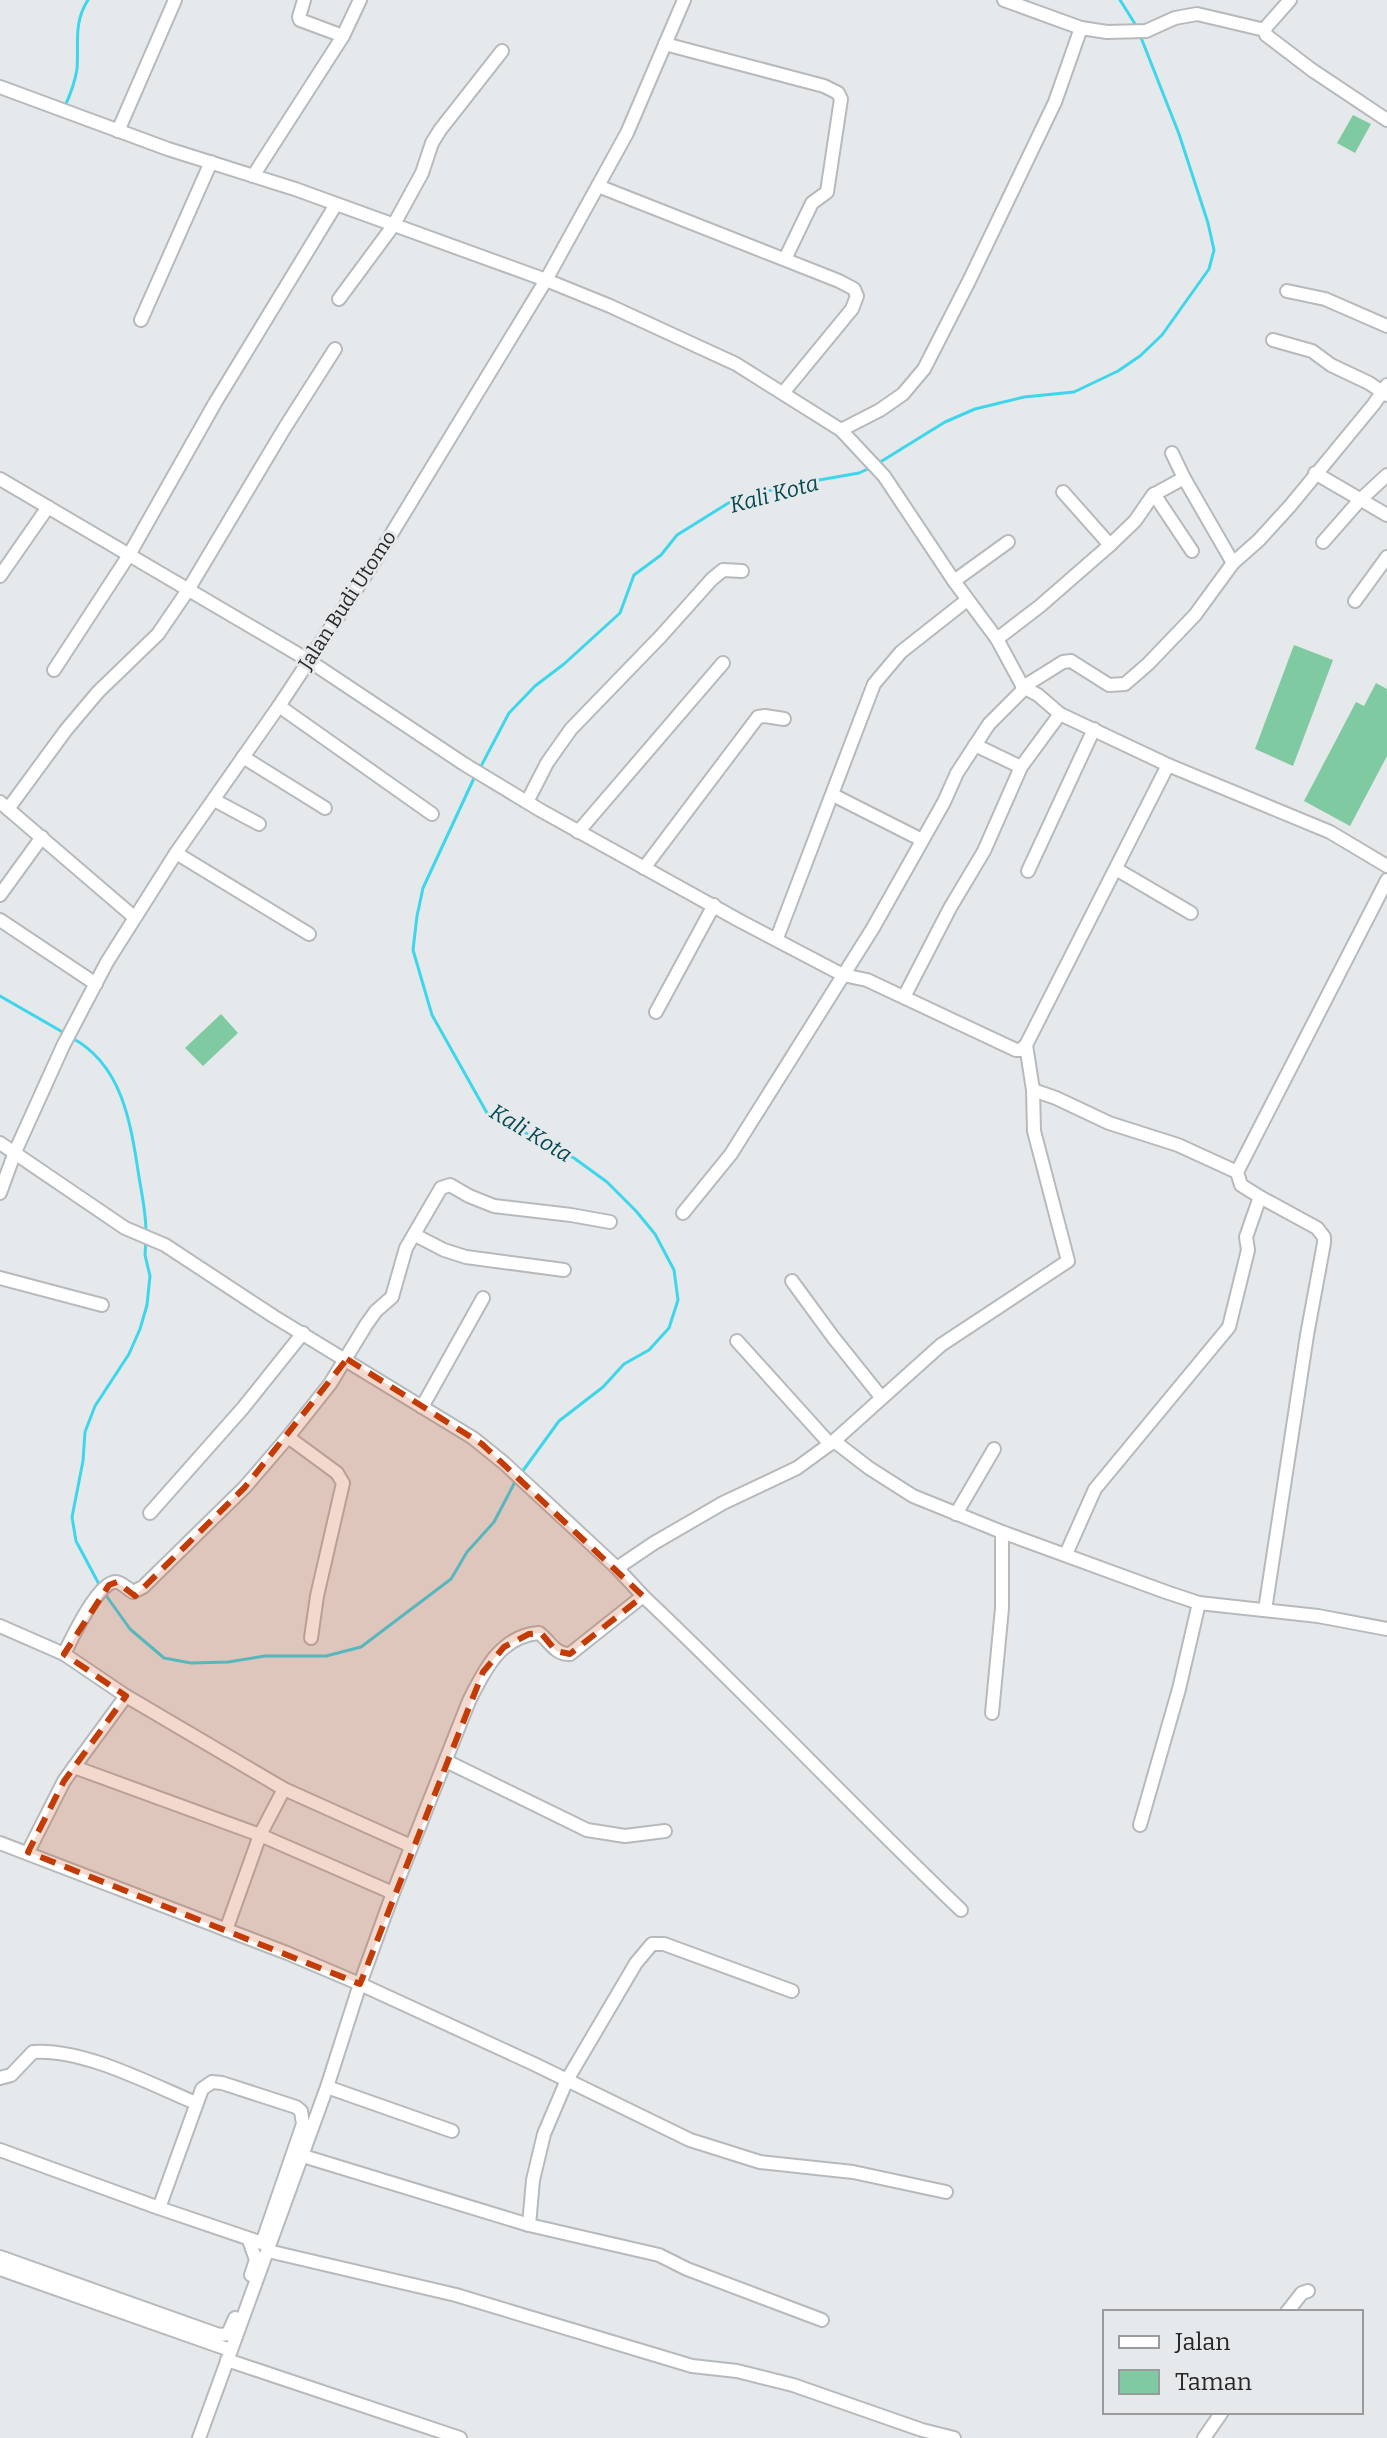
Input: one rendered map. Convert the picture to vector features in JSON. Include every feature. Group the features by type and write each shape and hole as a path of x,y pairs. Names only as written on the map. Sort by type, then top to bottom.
{"street":[{"path":"118,131 175,0"},
{"path":"304,0 300,20 343,36"},
{"path":"253,176 343,36 360,0"},
{"name":"Jalan Budi Utomo","path":"0,1193 15,1152 72,1026 134,917 378,556 546,280 627,133 684,0"},
{"path":"1004,0 1081,28 1123,33 1146,31 1175,18 1197,14 1265,30 1270,39 1294,58 1387,120"},
{"path":"1265,30 1290,0"},
{"path":"841,430 903,394 924,369 1055,102 1081,28"},
{"path":"665,44 824,86 838,93 841,106 827,192 812,203 785,259"},
{"path":"339,299 393,226 422,173 440,130 502,51"},
{"path":"0,87 546,280 706,348 736,364 841,430 884,476 967,600 997,639 1023,687 1060,714 1168,765 1330,832 1387,866"},
{"path":"141,320 211,162"},
{"path":"598,186 854,289 857,296 852,309 783,393"},
{"path":"54,670 129,555 215,403 335,206"},
{"path":"1287,291 1325,299 1387,326"},
{"path":"683,1213 731,1154 894,894 957,773 989,724 1023,687 1063,662 1071,661 1109,685 1125,684 1195,615 1233,563 1290,506 1385,390 1331,365 1312,351 1273,340"},
{"path":"134,917 4,805 98,692 158,634 335,349"},
{"path":"1172,453 1233,563"},
{"path":"1315,473 1387,515"},
{"path":"1323,542 1387,475"},
{"path":"997,639 1110,545 1135,521 1154,494 1184,478"},
{"path":"0,479 308,660 490,781 578,832 843,975 867,980 1010,1048 1020,1050 1026,1045 1168,765"},
{"path":"1063,492 1110,545"},
{"path":"1154,494 1192,551"},
{"path":"0,576 48,507"},
{"path":"954,581 1008,542"},
{"path":"1355,601 1387,557"},
{"path":"527,802 547,763 571,729 712,579 723,570 742,571"},
{"path":"777,938 874,684 901,652 967,600"},
{"path":"578,832 723,663"},
{"path":"279,706 432,814"},
{"path":"904,997 950,908 984,851 1021,767 1060,714"},
{"path":"644,868 758,717 784,719"},
{"path":"1028,871 1094,729"},
{"path":"975,745 1021,767"},
{"path":"243,757 325,808"},
{"path":"833,795 922,840"},
{"path":"214,800 259,824"},
{"path":"0,895 42,837"},
{"path":"176,853 309,934"},
{"path":"1116,869 1191,913"},
{"path":"1265,1610 1324,1237 1317,1228 1241,1185 1237,1172 1387,880"},
{"path":"656,1012 714,905"},
{"path":"0,920 96,984"},
{"path":"617,1568 723,1503 797,1468 832,1442 941,1345 1068,1261 1034,1131 1033,1090 1026,1045"},
{"path":"1033,1090 1109,1123 1178,1145 1237,1172"},
{"path":"0,1143 113,1221 136,1234 157,1240 473,1438 617,1568 873,1826 961,1910"},
{"path":"64,1654 95,1598 117,1582 133,1592 143,1587 245,1487 288,1437 347,1359 376,1311 392,1297 401,1262 441,1188 450,1185 494,1206 610,1222"},
{"path":"1066,1554 1095,1489 1229,1327 1248,1250 1246,1237 1260,1197"},
{"path":"415,1235 466,1257 564,1270"},
{"path":"0,1278 102,1305"},
{"path":"792,1281 881,1397"},
{"path":"422,1407 483,1298"},
{"path":"150,1513 243,1408 303,1333"},
{"path":"737,1341 832,1442 913,1496 1002,1532 1199,1603 1387,1629"},
{"path":"288,1437 337,1473 343,1483 317,1596 311,1638"},
{"path":"956,1514 994,1449"},
{"path":"992,1713 1002,1608 1002,1532"},
{"path":"199,2438 303,2156 393,1893 483,1672 504,1647 517,1638 539,1633 556,1651 563,1655 570,1654 643,1596"},
{"path":"1140,1825 1179,1689 1199,1603"},
{"path":"0,1626 64,1654 126,1696 284,1789 411,1846"},
{"path":"28,1852 64,1781 126,1696"},
{"path":"446,1761 587,1830 625,1836 665,1831"},
{"path":"74,1767 260,1835 393,1893"},
{"path":"226,1930 260,1835 284,1789"},
{"path":"0,1843 360,1984 690,2140 741,2158 853,2172 946,2192"},
{"path":"529,2225 533,2180 544,2134 567,2080 636,1963 652,1944 664,1944 792,1991"},
{"path":"0,2078 11,2075 33,2052 51,2051 88,2060 196,2103"},
{"path":"0,2150 159,2208 249,2240 262,2243 303,2124 301,2111 212,2082 202,2089 196,2103 159,2208"},
{"path":"327,2087 452,2131"},
{"path":"303,2156 529,2225 659,2255 687,2269 822,2320"},
{"path":"0,2257 219,2335 228,2334 256,2260 249,2240"},
{"path":"268,2251 482,2302 692,2366 737,2371 793,2385 922,2430 954,2438"},
{"path":"0,2269 460,2438"},
{"path":"1289,2310 1302,2293 1308,2291"},
{"path":"1204,2438 1221,2414"}],"highlighted area":[{"path":"347,1359 482,1444 643,1596 570,1654 556,1651 541,1633 529,1634 504,1647 483,1672 360,1984 28,1852 64,1781 126,1696 64,1654 109,1585 117,1582 135,1596 245,1487"}],"green space":[{"path":"1353,115 1371,124 1355,153 1337,143"},
{"path":"1294,645 1333,660 1293,766 1255,749"},
{"path":"1376,683 1387,689 1387,756 1350,826 1304,801 1356,702 1364,706"},
{"path":"221,1014 238,1033 203,1066 185,1048"}],"waterway":[{"path":"65,106 77,69 78,25 88,0"},
{"name":"Kali Kota","path":"1120,0 1137,27"},
{"name":"Kali Kota","path":"877,464 945,422 975,409 1024,397 1074,392 1118,371 1162,335 1209,269 1214,250 1208,223 1179,134 1140,35"},
{"name":"Kali Kota","path":"479,770 509,713 535,686 620,613 634,575 661,555 677,535 730,502 785,486 859,473 870,468"},
{"name":"Kali Kota","path":"475,776 423,888 417,916 413,950 432,1015 487,1113 574,1158 607,1182 636,1211 655,1234 674,1270 678,1300 669,1328 649,1350 624,1364 603,1387 559,1421 522,1472"},
{"name":"Kali Kota","path":"0,996 66,1034"},
{"name":"Kali Kota","path":"72,1038 103,1064 122,1098 132,1137 146,1232"},
{"name":"Kali Kota","path":"101,1588 76,1541 72,1517 83,1461 85,1432 95,1406 129,1354 147,1305 150,1276 145,1255 146,1239"},
{"name":"Kali Kota","path":"105,1594 130,1629 164,1658 191,1663 228,1662 265,1656 326,1656 361,1647 451,1579 467,1552 494,1522 517,1478"}]}
